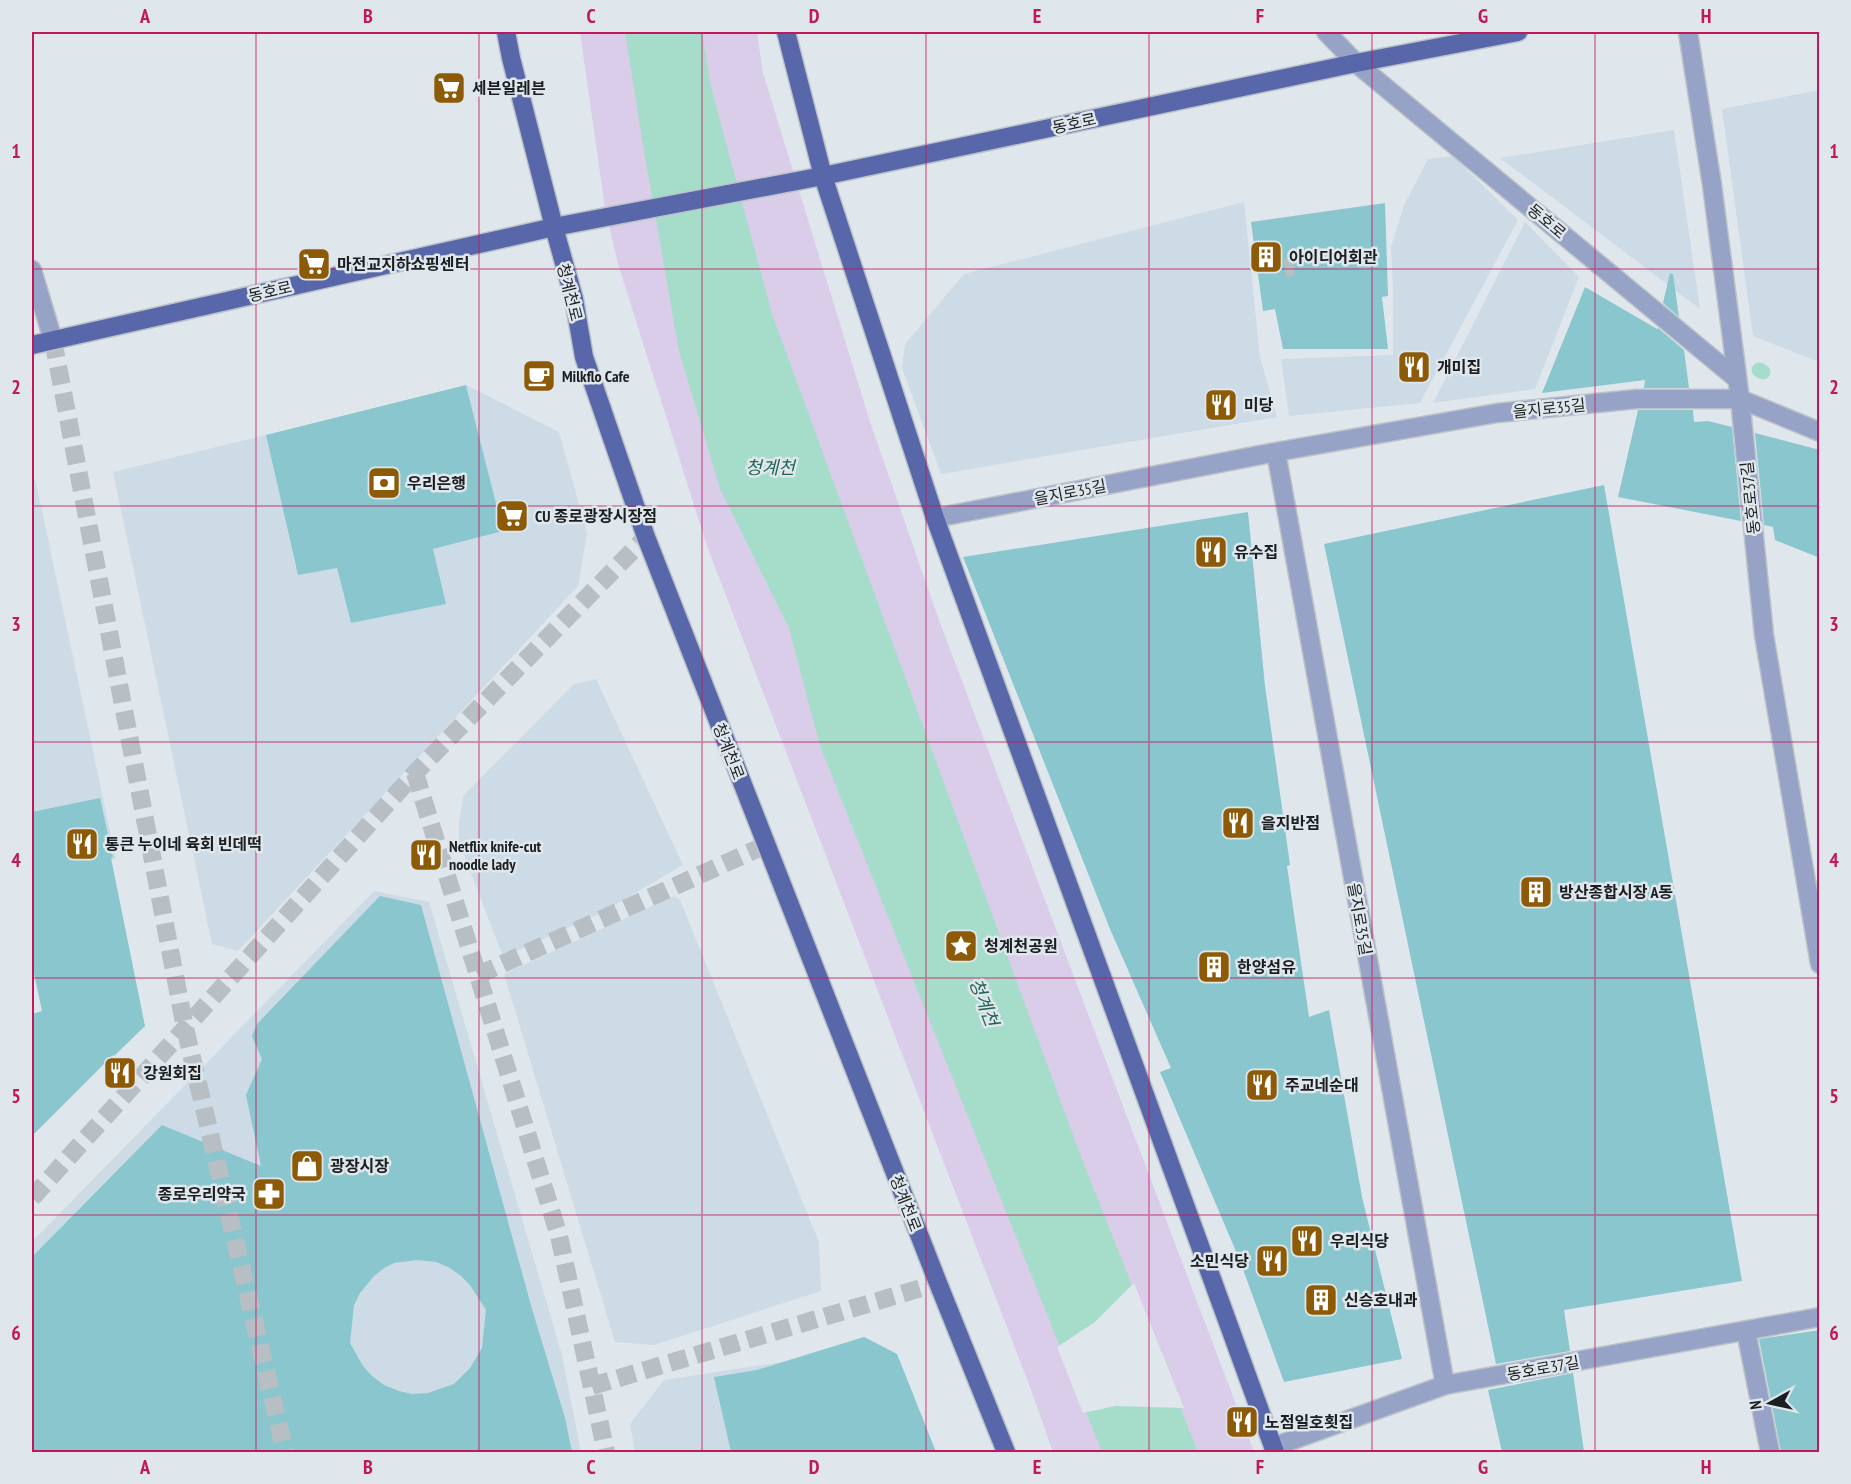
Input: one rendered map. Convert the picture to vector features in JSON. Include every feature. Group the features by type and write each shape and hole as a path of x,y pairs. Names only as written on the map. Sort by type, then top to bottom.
{"main road":[{"name":"청계천로","path":"506,32 574,299 584,357 646,537 933,1272 1006,1452"},
{"path":"786,32 823,176 935,518 1274,1450"},
{"name":"동호로","path":"32,345 554,227 823,176 1356,63 1518,32"}],"street":[{"path":"1326,32 1356,63"},
{"name":"동호로37길","path":"1688,32 1712,185 1740,399 1764,634 1820,964"},
{"name":"동호로","path":"1356,63 1737,379"},
{"path":"32,270 53,340"},
{"name":"을지로35길","path":"935,518 1276,452 1497,413 1637,399 1740,399 1820,432"},
{"name":"을지로35길","path":"1276,452 1445,1385"},
{"name":"동호로37길","path":"1274,1450 1445,1385 1820,1317"},
{"path":"1746,1331 1770,1452"}],"shaded area":[{"name":"청계천공원","path":"580,32 757,32 763,73 870,422 940,623 1254,1452 1053,1452 707,546 618,264 605,208"},
{"path":"1820,90 1819,362 1753,336 1722,109"},
{"path":"1674,130 1700,309 1500,158"},
{"path":"1453,156 1518,220 1420,403 1289,416 1281,359 1393,355 1391,247 1404,205 1428,159"},
{"path":"1244,202 1260,357 1277,417 941,474 902,368 905,344 964,274"},
{"path":"1525,222 1579,277 1535,389 1433,403"},
{"path":"466,385 559,432 587,533 578,586 238,951 212,944 113,472 266,435 296,568 337,568 351,623 445,604 433,549 503,531"},
{"path":"32,475 36,483 116,859 32,877"},
{"path":"596,679 683,865 601,913 503,957 459,841 459,821 464,795 574,684"},
{"name":"광장시장","path":"374,891 429,902 562,1355 581,1452 129,1452 97,1299 57,1307 32,1284 32,1242"},
{"path":"674,896 680,900 819,1242 821,1291 654,1345 615,1342 504,974"},
{"path":"864,1337 897,1354 936,1452 635,1452 630,1424 664,1380 782,1362"}],"water":[{"name":"청계천","path":"625,32 702,32 711,87 772,314 1080,1154 1198,1452 1102,1452 820,746 789,628 720,489 679,351"}],"pier":[{"path":"1134,1283 1184,1408 1115,1406 1083,1413 1057,1347 1095,1322"}],"building":[{"path":"1385,203 1388,296 1382,297 1388,349 1283,349 1275,309 1263,311 1251,222"},
{"path":"1670,273 1673,274 1679,317 1663,303"},
{"path":"1585,287 1658,328 1684,350 1689,388 1644,388 1645,380 1542,393"},
{"name":"우리은행","path":"466,385 503,531 433,549 446,604 351,623 337,568 298,575 266,435"},
{"path":"1638,410 1693,410 1694,422 1708,421 1732,427 1741,521 1618,497"},
{"path":"1755,433 1820,450 1820,558 1775,540 1773,527 1764,525"},
{"name":"방산종합시장 A동","path":"1604,485 1742,1281 1564,1310 1570,1351 1496,1364 1324,544"},
{"path":"1248,512 1265,686 1290,865 1287,866 1309,1017 1329,1010 1362,1197 1402,1359 1284,1382 1240,1261 1160,1072 1171,1068 1110,929 963,557"},
{"path":"100,798 145,1026 32,1136 32,1014 42,1011 32,964 32,812"},
{"name":"광장시장","path":"380,896 421,905 532,1309 565,1418 572,1452 32,1452 32,1257 162,1125 261,1166 246,1095 262,1059 252,1036 257,1024","holes":["417,1260 436,1262 460,1275 470,1285 486,1310 482,1348 470,1368 454,1384 428,1393 412,1394 399,1391 384,1385 372,1376 363,1366 350,1343 354,1305 360,1293 384,1268 394,1263"]},
{"path":"1820,1330 1820,1452 1781,1452 1759,1339"},
{"path":"864,1337 897,1354 936,1452 731,1452 714,1377 757,1370"},
{"path":"1573,1373 1584,1452 1502,1452 1488,1390"}],"waterway":[{"path":"1759,370 1763,372"}],"tunnel":[{"path":"1285,268 1294,267"},
{"path":"53,340 185,1028 285,1452"},
{"path":"32,1198 415,773 646,537"},
{"path":"415,773 559,1236 606,1452"},
{"path":"478,975 766,845"},
{"path":"592,1386 938,1283"}],"place":[{"name":"세븐일레븐","path":"449,88"},
{"name":"아이디어회관","path":"1266,257"},
{"name":"마전교지하쇼핑센터","path":"314,264"},
{"name":"개미집","path":"1414,367"},
{"name":"Milkflo Cafe","path":"539,376"},
{"name":"미당","path":"1221,405"},
{"name":"우리은행","path":"384,483"},
{"name":"CU 종로광장시장점","path":"512,516"},
{"name":"유수집","path":"1211,552"},
{"name":"을지반점","path":"1238,823"},
{"name":"통큰 누이네 육회 빈데떡","path":"82,844"},
{"name":"Netflix knife-cut noodle lady","path":"426,855"},
{"name":"방산종합시장 A동","path":"1536,892"},
{"name":"청계천공원","path":"961,946"},
{"name":"한양섬유","path":"1214,967"},
{"name":"강원회집","path":"120,1073"},
{"name":"주교네순대","path":"1262,1085"},
{"name":"광장시장","path":"307,1166"},
{"name":"종로우리약국","path":"269,1194"},
{"name":"우리식당","path":"1307,1241"},
{"name":"소민식당","path":"1272,1261"},
{"name":"신승호내과","path":"1321,1300"},
{"name":"노점일호횟집","path":"1242,1422"}]}
